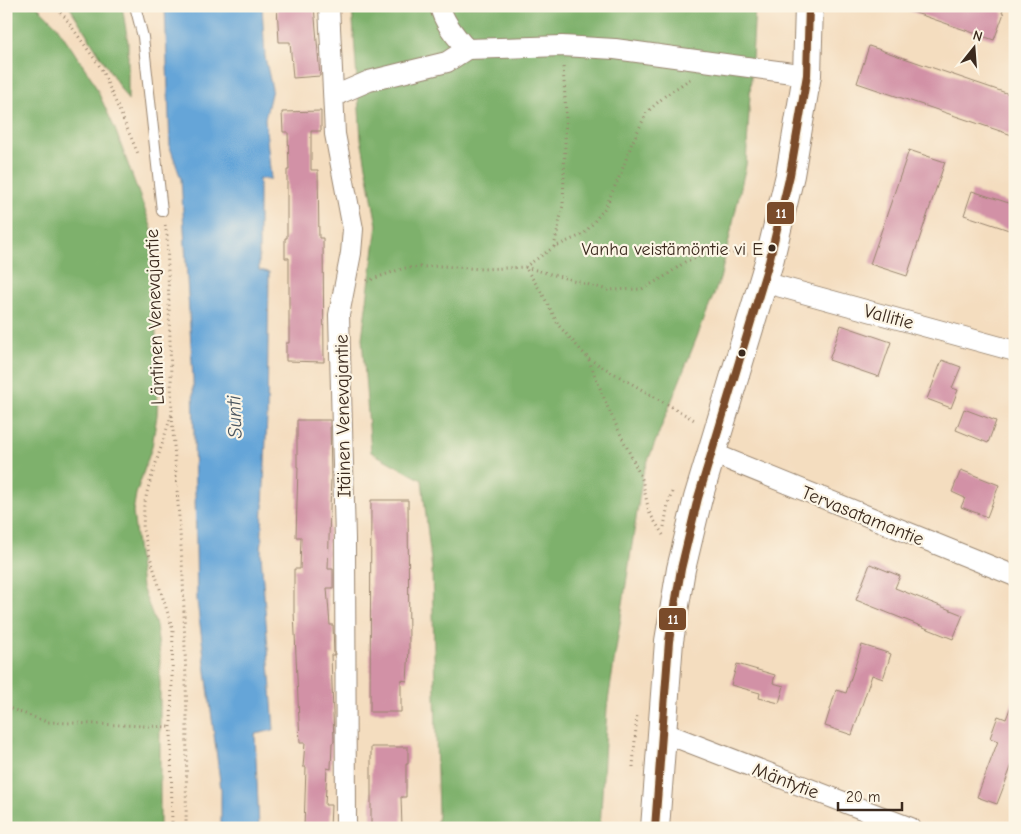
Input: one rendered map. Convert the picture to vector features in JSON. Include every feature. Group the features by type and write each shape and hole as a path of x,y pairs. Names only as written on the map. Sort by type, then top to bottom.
{"street":[{"name":"Itäinen Venevajantie","path":"329,6 335,134 353,229 351,253 340,315 345,539 346,828"},
{"path":"440,6 441,13 456,37 467,49"},
{"path":"655,828 669,641 681,569 698,498 763,282 790,176 807,75 810,6"},
{"path":"334,96 369,81 447,62 467,49 562,46 615,49 807,75"},
{"name":"Vallitie","path":"763,282 1015,351"},
{"name":"Tervasatamantie","path":"712,453 1015,576"},
{"name":"Mäntytie","path":"662,732 910,828"}],"lane":[{"path":"135,6 143,37 162,211"}],"path":[{"path":"53,6 64,16 101,68 142,164"},
{"path":"554,247 563,205 566,114 562,46"},
{"path":"525,267 554,247 584,234 605,208 646,112 665,96 716,62"},
{"name":"Läntinen Venevajantie","path":"162,211 167,235 172,413 148,488 144,506 143,530 173,630 170,727 172,828"},
{"path":"344,288 404,268 441,266 482,270 525,267 608,290 642,289 664,277 685,262 713,252 749,254"},
{"path":"525,267 543,295 559,326 588,358 696,422"},
{"path":"588,358 608,408 642,479 649,512 663,535"},
{"path":"172,413 184,576 187,719 186,828"},
{"path":"6,708 47,722 170,727"}],"green space":[{"path":"6,6 37,6 56,25 92,79 115,129 152,229 158,389 157,415 152,447 136,494 133,512 142,587 156,625 160,656 160,828 6,828"},
{"path":"69,6 122,6 128,42 128,100"},
{"path":"352,6 755,6 746,165 720,279 643,473 607,708 600,828 435,828 438,816 432,570 422,480 371,452 362,338 377,225 361,139"}],"water":[{"name":"Sunti","path":"165,6 262,6 265,57 272,89 265,119 271,179 259,179 259,270 269,272 267,416 261,554 274,730 255,734 259,828 221,828 221,789 197,601 193,378 181,179 170,147"}],"building":[{"path":"277,6 314,6 320,76 293,78 290,42 279,42"},
{"path":"904,6 1004,6 1002,13 1004,13 994,40 904,9"},
{"path":"869,46 1015,96 1015,136 857,83"},
{"path":"321,111 321,131 311,131 311,170 318,170 319,238 323,238 324,362 286,361 286,343 289,343 289,258 285,258 285,238 287,238 287,170 289,170 288,132 283,132 282,112"},
{"path":"909,150 945,162 907,276 870,264"},
{"path":"972,191 1015,205 1015,232 964,215"},
{"path":"841,325 891,342 879,377 829,360"},
{"path":"942,360 961,367 952,388 958,390 951,408 927,399"},
{"path":"964,409 996,421 988,443 956,430"},
{"path":"297,420 330,420 331,479 328,569 333,569 333,588 327,588 330,625 333,625 334,655 331,655 334,742 332,743 331,769 327,768 325,805 331,805 330,828 304,828 306,767 303,767 305,743 300,743 294,612 294,569 300,569 301,537 296,537"},
{"path":"961,470 999,485 987,517 961,507 965,498 952,492"},
{"path":"371,500 408,500 409,649 407,681 401,680 401,712 370,712"},
{"path":"870,564 900,576 895,588 963,615 953,639 856,600"},
{"path":"862,645 891,654 883,679 872,675 852,735 825,726 836,690 846,693"},
{"path":"737,664 775,675 773,683 784,686 779,703 759,698 760,693 731,685"},
{"path":"1013,701 1015,701 1015,757 997,804 977,797 998,741 990,738 998,716 1006,719"},
{"path":"371,747 408,747 406,797 401,797 402,828 371,828"}],"transit line":[{"name":"11","path":"655,828 669,641 681,569 698,498 769,262 790,175 807,75 809,6"}],"place":[{"name":"Vanha veistämöntie vi E","path":"772,248"}]}
